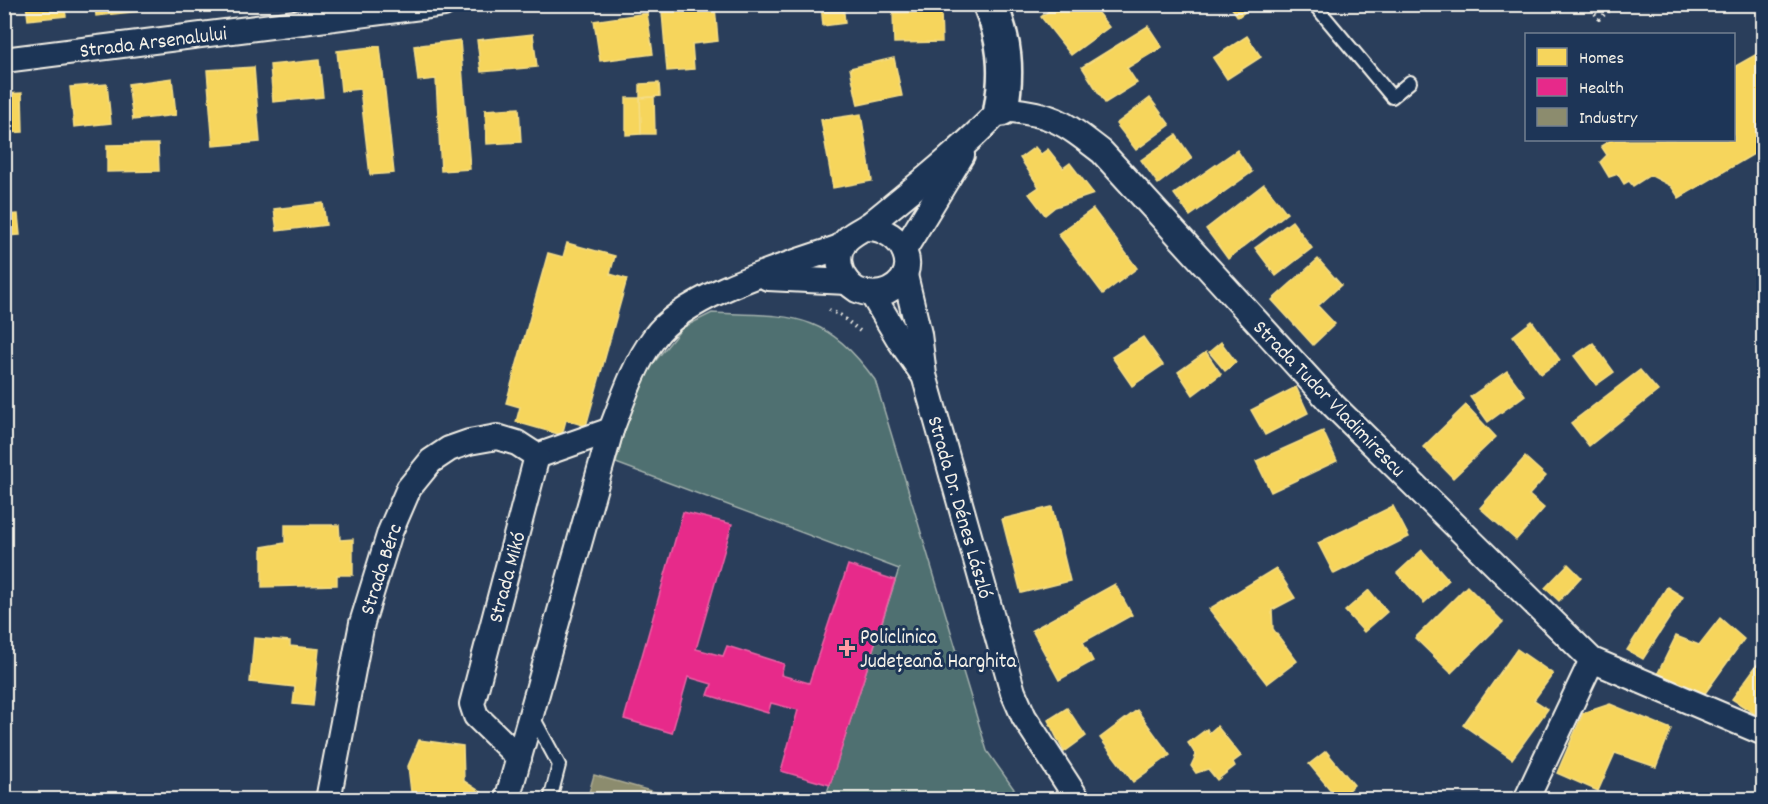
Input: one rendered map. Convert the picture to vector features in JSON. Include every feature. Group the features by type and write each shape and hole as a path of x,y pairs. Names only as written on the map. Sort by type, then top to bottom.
{"street":[{"name":"Strada Arsenalului","path":"4,60 444,4"},
{"path":"847,282 839,265 843,246 849,238 867,228 973,138 1001,109 1006,63 999,28 990,4"},
{"name":"Strada Tudor Vladimirescu","path":"1001,109 1030,111 1056,118 1102,152 1332,405 1592,660 1764,733"},
{"path":"904,250 973,138"},
{"path":"757,277 847,282 863,292 872,294 888,290 905,274 907,269 904,250 894,235 886,230 867,228"},
{"path":"507,800 611,430 627,389 654,336 704,299 843,246"},
{"path":"905,274 919,334 924,375"},
{"path":"872,294 900,341 924,375"},
{"name":"Strada Dr. Dénes László","path":"924,375 1013,693 1024,717 1078,800"},
{"path":"537,456 611,430"},
{"name":"Strada Bérc","path":"328,800 362,623 390,532 409,488 431,461 449,449 469,442 497,437 516,443 537,456"},
{"name":"Strada Mikó","path":"519,758 476,716 472,704 537,456"},
{"path":"1526,800 1592,660"}],"lane":[{"path":"1314,4 1392,97 1410,82"},
{"path":"531,714 559,765 550,800"}],"path":[{"path":"1588,4 1599,19 1617,4"},
{"path":"794,279 800,298 840,315 879,350 900,341"}],"green space":[{"path":"712,313 764,315 804,321 839,340 857,357 875,380 987,751 1021,799 825,799 899,569 616,463 631,404 652,365 682,328"}],"building: Homes":[{"path":"26,4 64,4 66,16 28,20"},
{"path":"95,4 140,4 140,11 96,16"},
{"path":"821,4 843,4 845,23 823,26"},
{"path":"893,4 941,4 941,12 893,13"},
{"path":"1058,4 1098,4 1094,8 1109,27 1071,55 1041,17"},
{"path":"1229,4 1256,4 1238,17"},
{"path":"715,7 718,41 692,44 694,69 667,71 662,12"},
{"path":"941,12 942,42 894,43 893,13"},
{"path":"647,13 653,54 600,61 594,21"},
{"path":"1148,26 1162,47 1127,68 1137,83 1105,103 1082,67"},
{"path":"533,34 537,67 481,72 477,40"},
{"path":"1247,36 1261,57 1227,79 1213,58"},
{"path":"460,40 470,169 441,171 436,79 418,81 414,46"},
{"path":"380,46 394,173 370,175 360,89 341,91 337,51"},
{"path":"1764,50 1764,148 1679,198 1671,186 1650,175 1633,186 1629,181 1624,184 1618,174 1609,177 1600,162 1607,155 1601,146 1609,141 1735,141 1735,66"},
{"path":"894,58 902,96 858,105 850,68"},
{"path":"319,60 323,97 273,102 270,65"},
{"path":"254,67 260,142 213,146 207,70"},
{"path":"172,78 176,115 133,120 128,84"},
{"path":"659,83 660,96 640,98 640,84"},
{"path":"107,84 111,123 74,127 70,87"},
{"path":"22,93 23,132 4,133 4,94"},
{"path":"654,97 655,134 641,134 640,98"},
{"path":"626,98 640,98 641,134 626,135"},
{"path":"1150,98 1170,125 1136,150 1116,124"},
{"path":"519,108 521,142 487,144 485,110"},
{"path":"861,114 872,181 833,188 821,120"},
{"path":"1176,135 1192,158 1158,184 1141,160"},
{"path":"158,144 159,171 107,172 107,145"},
{"path":"1035,147 1041,154 1048,149 1063,168 1070,163 1094,194 1055,207 1045,215 1029,194 1039,187 1020,158"},
{"path":"1237,150 1252,172 1190,216 1174,194"},
{"path":"1264,184 1287,213 1228,259 1206,229"},
{"path":"323,203 326,225 277,231 274,209"},
{"path":"1093,209 1137,268 1103,294 1058,234"},
{"path":"18,214 20,235 4,236 4,215"},
{"path":"1292,221 1312,248 1276,276 1255,248"},
{"path":"567,243 615,256 610,274 627,279 586,426 566,420 562,435 516,422 520,407 506,403 548,253 563,257"},
{"path":"1318,259 1341,285 1318,306 1335,324 1313,345 1272,300"},
{"path":"1532,321 1560,360 1541,374 1513,336"},
{"path":"1143,337 1163,365 1132,386 1112,357"},
{"path":"1221,342 1236,362 1225,371 1209,352"},
{"path":"1593,343 1614,372 1596,385 1574,356"},
{"path":"1206,352 1221,374 1193,395 1178,372"},
{"path":"1640,370 1658,391 1589,446 1571,423"},
{"path":"1507,371 1525,395 1488,422 1470,397"},
{"path":"1296,387 1308,413 1265,435 1251,410"},
{"path":"1466,405 1496,437 1453,478 1423,447"},
{"path":"1323,431 1337,461 1271,492 1256,461"},
{"path":"1525,457 1546,476 1529,495 1544,508 1516,540 1480,508"},
{"path":"1393,506 1409,537 1334,574 1318,543"},
{"path":"1052,507 1070,581 1021,593 1002,519"},
{"path":"285,525 339,525 340,540 353,539 353,575 337,575 337,585 262,587 262,547 285,543"},
{"path":"1422,550 1449,580 1424,603 1397,573"},
{"path":"1568,564 1581,577 1559,601 1545,588"},
{"path":"1276,568 1295,598 1272,610 1273,629 1297,661 1267,684 1209,609"},
{"path":"1115,584 1132,615 1083,642 1093,661 1059,680 1032,630"},
{"path":"1467,586 1503,622 1451,673 1415,638"},
{"path":"1667,587 1683,597 1643,659 1627,650"},
{"path":"1369,590 1387,612 1364,632 1345,611"},
{"path":"1720,618 1744,639 1703,696 1657,675 1676,636 1699,645"},
{"path":"254,638 290,641 290,646 319,649 313,706 293,704 295,687 250,682"},
{"path":"1517,649 1553,674 1534,700 1548,709 1512,759 1463,725"},
{"path":"1764,655 1764,707 1758,716 1732,699"},
{"path":"1610,704 1671,729 1656,767 1615,753 1598,791 1557,773 1583,713"},
{"path":"1067,708 1086,736 1064,752 1048,720"},
{"path":"1137,710 1170,755 1133,782 1100,738"},
{"path":"1217,726 1241,756 1233,762 1235,766 1217,780 1208,769 1196,773 1191,766 1196,755 1188,743 1207,729 1209,733"},
{"path":"419,740 463,746 464,781 493,800 412,800 408,766"},
{"path":"1326,751 1354,785 1338,799 1309,764"}],"building: Health":[{"name":"Policlinica Județeană Harghita","path":"683,512 732,524 696,649 723,656 727,646 784,664 781,675 809,683 848,565 895,580 830,785 781,771 798,710 771,703 768,713 708,695 712,684 688,677 672,733 624,719"}],"building: Industry":[{"path":"594,775 658,793 656,800 601,800 588,796"}],"place":[{"name":"Policlinica Județeană Harghita","path":"847,648"}]}
